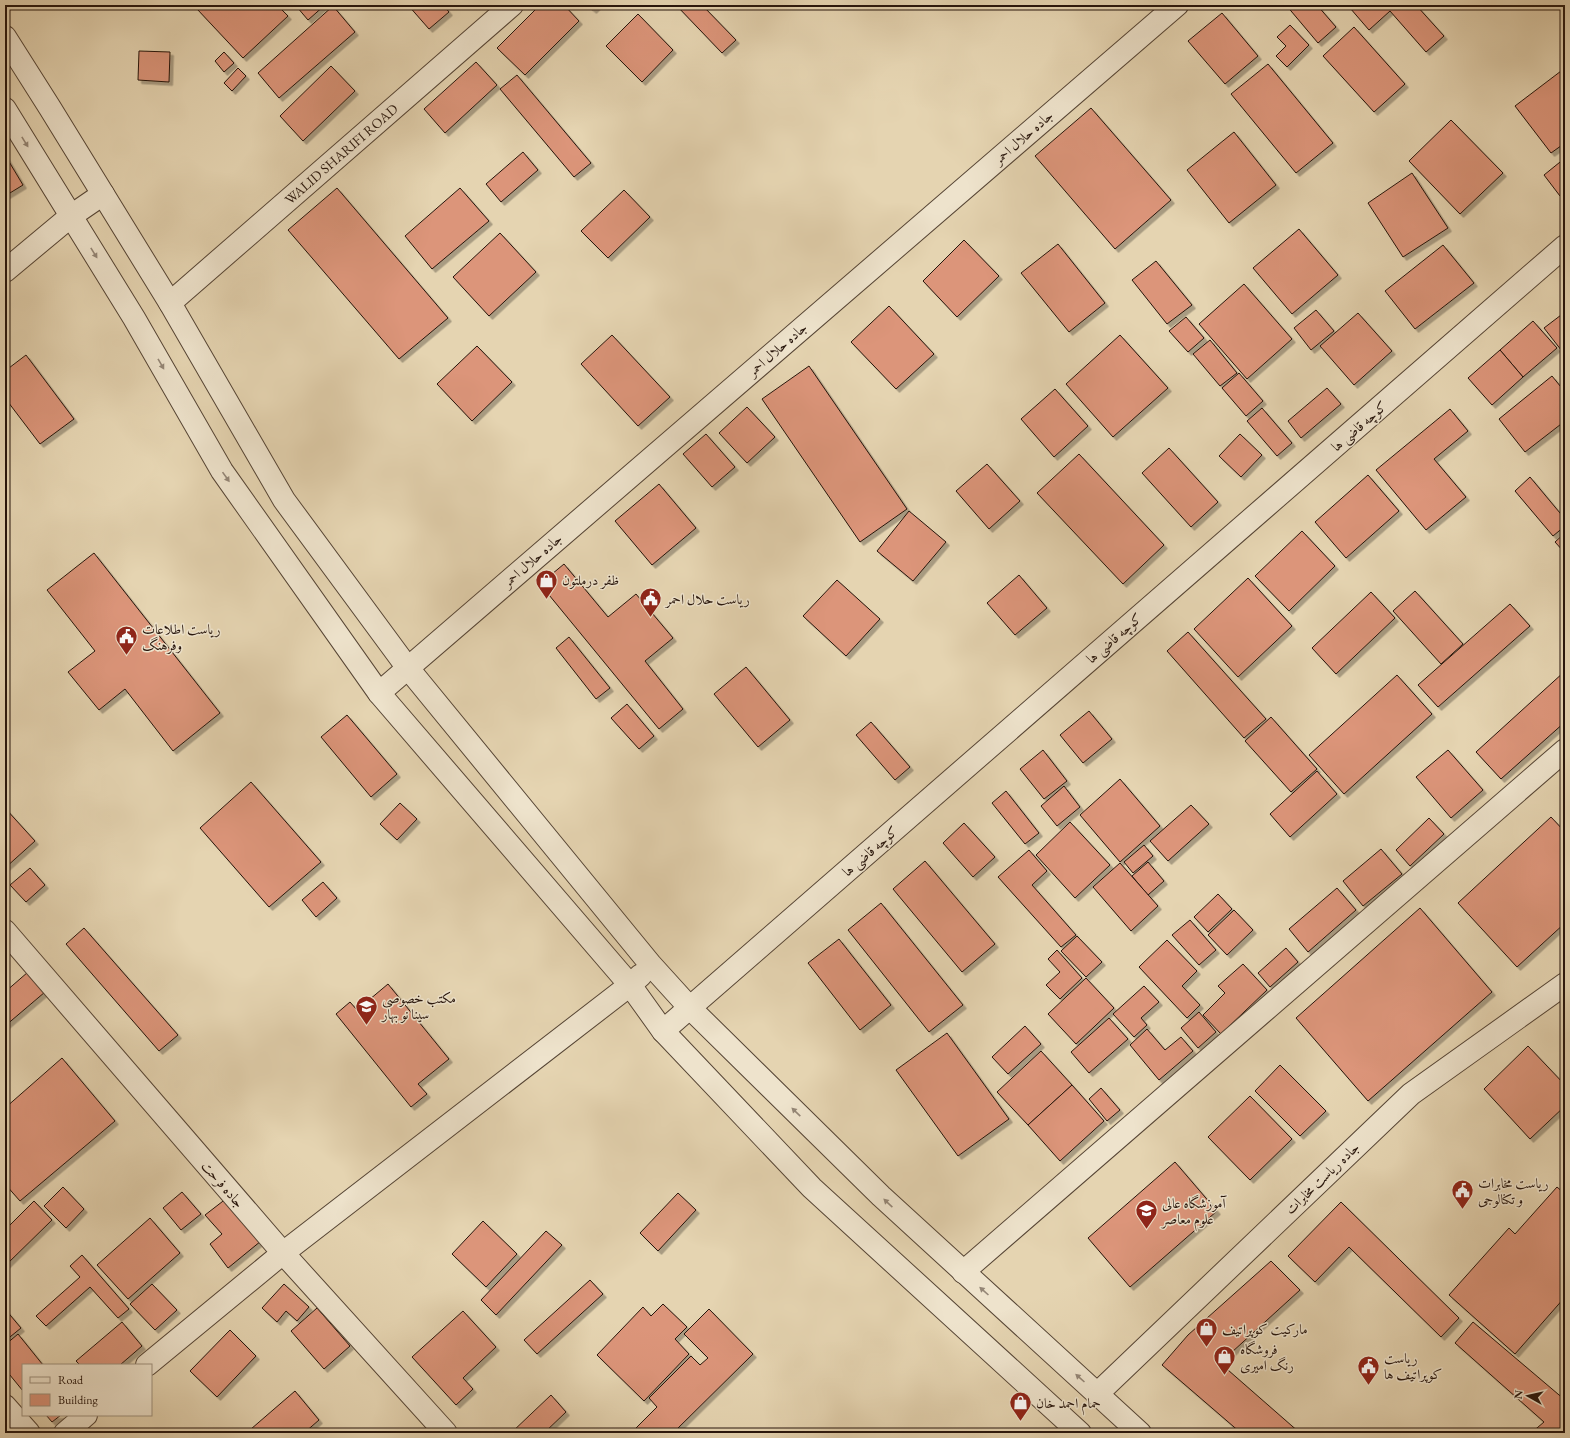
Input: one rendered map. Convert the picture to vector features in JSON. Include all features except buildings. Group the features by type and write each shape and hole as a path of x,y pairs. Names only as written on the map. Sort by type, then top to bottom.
{"street":[{"name":"WALID SHARIFI ROAD","path":"170,303 512,5"},
{"name":"جاده حلال احمر","path":"379,693 1177,5"},
{"path":"5,37 170,303 284,500 408,667 652,964 690,1008 881,1196 1140,1433"},
{"path":"5,109 134,318 222,471 379,693 630,985 663,1031 812,1188 1080,1433"},
{"path":"5,271 71,216 103,194"},
{"name":"کوچه قاضی ها","path":"663,1031 1565,246"},
{"path":"963,1272 1565,750"},
{"name":"جاده فرحت","path":"5,931 282,1253 446,1433"},
{"path":"148,1364 282,1253 630,985 652,964"},
{"name":"جاده ریاست مخابرات","path":"1097,1394 1410,1094 1565,984"},
{"path":"5,1406 29,1433"},
{"path":"65,1433 85,1416"}],"place":[{"name":"ظفر درملتون","path":"546,600"},
{"name":"ریاست حلال احمر","path":"650,618"},
{"name":"ریاست اطلاعات وفرهنگ","path":"127,656"},
{"name":"مکتب خصوصی سینا نو بهار","path":"366,1026"},
{"name":"ریاست مخابرات و تکنالوجی","path":"1462,1210"},
{"name":"آموزشگاه عالی علوم معاصر","path":"1146,1230"},
{"name":"مارکیت کوپراتیف","path":"1206,1348"},
{"name":"فروشگاه رنگ امیری","path":"1225,1376"},
{"name":"ریاست کوپراتیف ها","path":"1368,1386"},
{"name":"حمام احمد خان","path":"1020,1422"}]}
